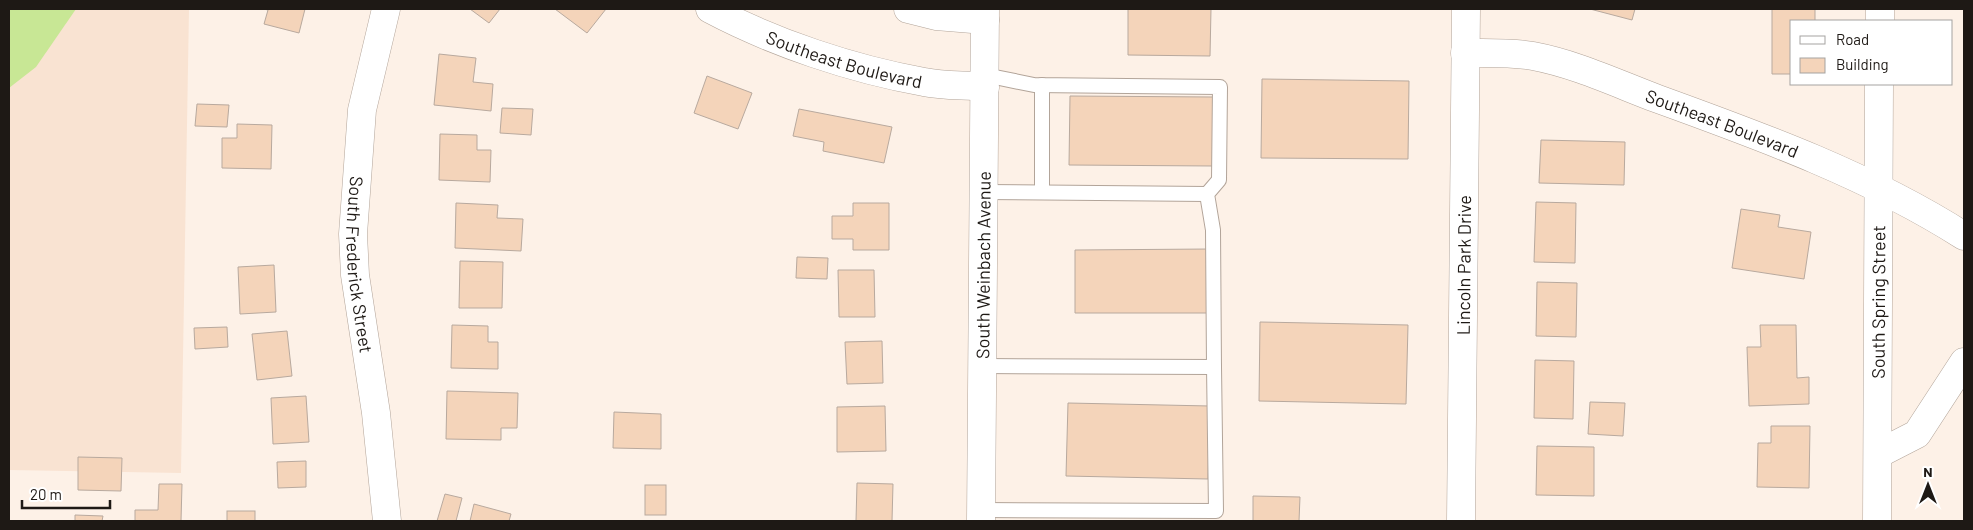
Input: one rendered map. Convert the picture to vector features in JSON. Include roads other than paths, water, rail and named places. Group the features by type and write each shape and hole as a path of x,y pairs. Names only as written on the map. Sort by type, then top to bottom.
{"street":[{"name":"South Frederick Street","path":"386,9 362,110 353,234 355,275 376,413 387,521"},
{"name":"Southeast Boulevard","path":"710,9 758,33 846,62 924,82 985,81"},
{"path":"908,9 936,16 985,14"},
{"name":"Lincoln Park Drive","path":"1461,521 1466,9"},
{"name":"South Weinbach Avenue","path":"981,515 985,14"},
{"name":"Southeast Boulevard","path":"1465,53 1515,54 1566,65 1742,130 1878,187 1964,236"},
{"name":"South Spring Street","path":"1878,521 1878,187 1880,85"},
{"path":"1878,454 1917,434 1964,362"}],"lane":[{"path":"985,81 1042,85 1220,87 1219,180 1207,194"},
{"path":"1042,85 1042,191"},
{"path":"984,192 1042,191 1207,194"},
{"path":"981,515 1139,516 1216,511 1213,230 1207,194"},
{"path":"983,366 1214,368"}]}
